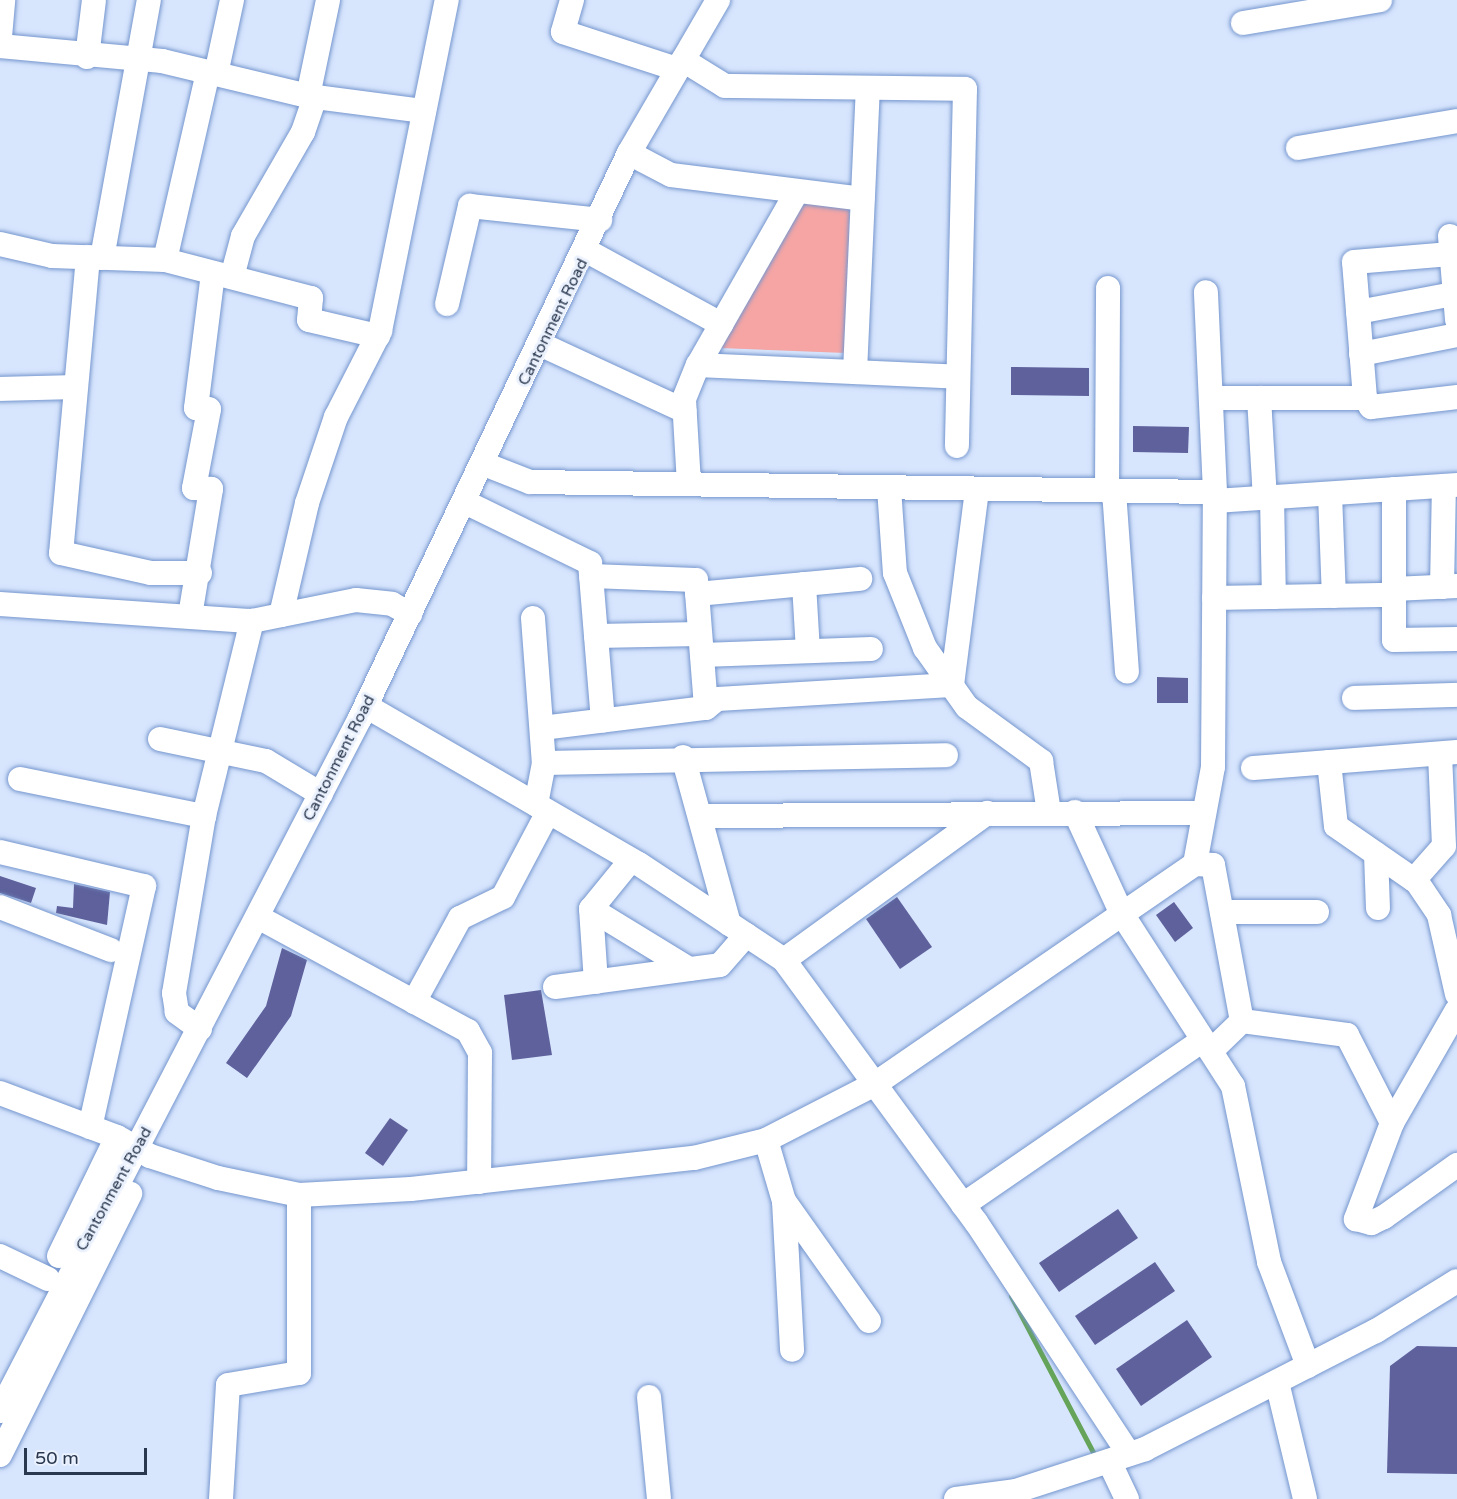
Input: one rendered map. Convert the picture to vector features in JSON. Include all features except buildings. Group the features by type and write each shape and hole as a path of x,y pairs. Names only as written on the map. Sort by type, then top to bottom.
{"street":[{"path":"0,38 3,0"},
{"path":"87,57 94,0"},
{"path":"149,0 142,60 95,258 74,387 62,553 151,573 200,573"},
{"path":"165,260 232,0"},
{"path":"190,616 200,573 211,489 194,488 209,409 196,408 223,275 298,142 311,96 328,0"},
{"path":"281,615 307,503 336,417 378,336 447,0"},
{"path":"572,0 563,32 676,65 725,86 965,89 957,446"},
{"name":"Cantonment Road","path":"676,65 702,0"},
{"name":"Cantonment Road","path":"0,1411 134,1148 200,1029 366,706 587,251 629,153 676,65 718,0"},
{"path":"1243,23 1380,0"},
{"path":"0,46 87,57 142,60 212,73 311,96 424,111"},
{"path":"855,372 868,88"},
{"path":"1298,148 1457,121"},
{"path":"629,153 671,175 796,193 863,199"},
{"path":"689,484 685,411 698,365 796,193"},
{"path":"447,304 470,206 600,220"},
{"path":"0,244 95,258 165,260 312,298 309,320 378,336"},
{"path":"1457,320 1450,245 1354,262 1365,398 1371,406 1457,397"},
{"path":"587,251 722,324"},
{"path":"1108,288 1110,491 1127,672"},
{"path":"1195,864 1213,767 1215,496 1206,292"},
{"path":"1358,312 1453,294"},
{"path":"1361,354 1457,335"},
{"path":"542,345 685,411"},
{"path":"698,365 958,377"},
{"path":"0,388 74,387"},
{"path":"1211,398 1365,398"},
{"path":"1259,398 1274,597"},
{"path":"483,464 530,482 1110,491 1268,497 1450,486 1449,586 1334,596 1214,598"},
{"path":"889,488 895,573 925,648 967,707 1041,761 1049,812"},
{"path":"952,685 977,489"},
{"path":"1394,489 1394,640 1457,639"},
{"path":"1330,494 1334,596"},
{"path":"465,502 590,563 603,720"},
{"path":"591,576 696,580 706,708"},
{"path":"697,594 860,579"},
{"path":"804,584 808,651"},
{"path":"0,604 252,621 356,600 392,604 410,614"},
{"path":"414,1002 460,918 503,897 542,808 544,763 532,618"},
{"path":"200,1029 177,1012 174,993 204,816 252,621"},
{"path":"596,636 808,651 871,649"},
{"path":"542,728 706,708 717,699 952,685"},
{"path":"1354,698 1457,695"},
{"path":"366,706 632,860 784,960 963,1205 1119,1457 1126,1499"},
{"path":"160,740 219,749 266,761 321,794"},
{"path":"1253,768 1449,753 1444,846 1413,880"},
{"path":"544,763 683,757 946,755"},
{"path":"555,987 720,965 737,930 683,757"},
{"path":"1329,762 1336,826 1413,880 1448,911 1457,994"},
{"path":"20,779 204,816"},
{"path":"700,816 1049,812 1204,813"},
{"path":"1076,812 1122,914 1207,1046 1236,1096 1269,1262 1308,1366"},
{"path":"784,960 987,813"},
{"path":"0,852 144,886 90,1127"},
{"path":"1376,854 1378,908"},
{"path":"596,982 591,909 632,860"},
{"path":"0,1093 90,1127 134,1148 218,1178 298,1195 479,1182 694,1158 766,1140 875,1084 1195,864 1213,865 1242,1022"},
{"path":"0,907 111,950"},
{"path":"591,909 689,969"},
{"path":"1222,912 1317,912"},
{"path":"258,917 468,1031 480,1053 479,1182"},
{"path":"1457,1010 1392,1123 1356,1219 1371,1222 1384,1217 1457,1165"},
{"path":"963,1205 1242,1022 1347,1035 1392,1123"},
{"path":"766,1140 784,1201 792,1350"},
{"path":"0,1379 48,1279 134,1148"},
{"path":"0,1455 134,1148"},
{"path":"221,1499 228,1385 299,1373 298,1195"},
{"path":"784,1201 869,1321"},
{"path":"0,1257 48,1279"},
{"path":"956,1499 1016,1491 1119,1457 1308,1366 1457,1281"},
{"path":"1277,1382 1305,1499"},
{"path":"649,1397 659,1499"}],"shaded area":[{"path":"801,203 850,205 846,353 720,348"}],"waterway":[{"path":"1011,1296 1096,1458"}]}
